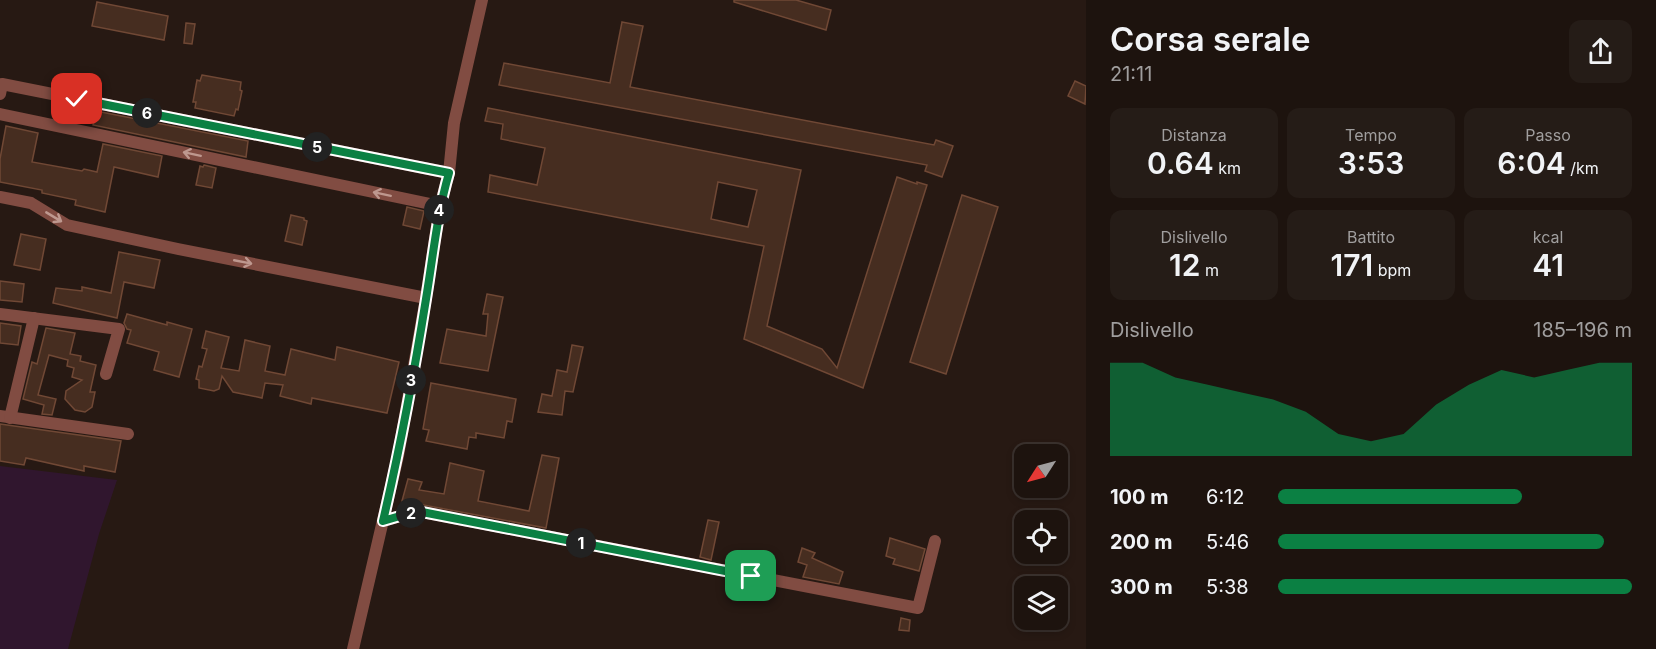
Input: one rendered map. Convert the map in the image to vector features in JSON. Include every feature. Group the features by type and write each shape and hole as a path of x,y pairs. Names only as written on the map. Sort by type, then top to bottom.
{"street":[{"path":"353,649 398,456 440,206 449,173 453,123 482,0"},
{"path":"0,94 2,84 449,173"},
{"path":"0,114 440,206"},
{"path":"0,197 31,203 67,225 426,298"},
{"path":"0,314 119,329 106,374"},
{"path":"34,318 5,417 128,434"},
{"path":"383,521 417,511 918,608 934,541"}],"shaded area":[{"path":"0,466 117,480 99,534 68,649 0,649"}],"building":[{"path":"734,0 796,0 831,10 826,30 734,2"},
{"path":"97,2 168,16 164,40 92,26"},
{"path":"622,22 643,26 630,87 934,145 936,140 953,146 942,177 925,171 927,165 499,85 504,63 610,83"},
{"path":"186,23 195,24 192,44 184,43"},
{"path":"202,75 241,82 240,90 242,91 238,110 236,109 234,116 195,108 196,102 193,102 197,80 200,81"},
{"path":"1075,81 1086,86 1085,104 1068,96"},
{"path":"488,108 801,170 767,326 822,349 837,368 897,177 927,185 863,388 744,339 764,246 488,192 490,175 537,185 545,148 501,139 503,124 485,121","holes":["718,182 757,190 748,227 711,219"]},
{"path":"96,111 248,141 246,157 93,125"},
{"path":"6,126 38,133 32,162 97,172 103,144 162,156 158,177 114,167 105,212 75,205 76,200 42,193 42,190 0,182 0,159"},
{"path":"200,166 216,168 212,188 196,185"},
{"path":"962,195 998,207 946,374 910,362"},
{"path":"407,207 424,211 420,229 403,225"},
{"path":"291,215 307,221 302,245 285,241"},
{"path":"21,234 46,239 40,270 14,265"},
{"path":"119,252 160,260 154,288 124,282 117,318 53,303 56,288 82,291 82,287 111,293"},
{"path":"0,281 24,284 22,302 0,300"},
{"path":"487,294 503,297 488,371 440,363 447,329 486,336 488,314 483,314"},
{"path":"127,314 192,329 179,377 154,370 159,352 127,343 131,330 127,329 124,323"},
{"path":"0,323 21,326 18,345 0,343"},
{"path":"46,328 75,333 70,354 81,356 80,361 96,365 90,392 95,392 92,407 85,412 75,410 65,399 66,391 82,380 72,377 74,368 67,366 68,360 49,355 38,395 56,399 52,415 42,414 44,405 23,399 32,362 37,364"},
{"path":"206,331 229,337 221,368 239,371 245,340 270,346 265,371 285,375 291,349 335,360 337,347 399,362 387,413 312,398 311,404 280,396 283,385 265,383 262,398 233,392 222,376 219,389 214,391 199,388 199,380 196,379 207,349 202,348"},
{"path":"572,345 583,347 573,392 565,391 562,415 538,412 542,394 552,396 557,370 567,372"},
{"path":"431,383 516,399 512,422 507,421 504,438 476,433 476,438 469,437 467,449 426,441 429,430 423,429"},
{"path":"0,424 121,441 115,472 84,466 84,471 26,458 24,465 0,461"},
{"path":"542,455 559,458 546,528 402,501 408,479 422,482 419,490 444,494 450,463 484,471 478,501 529,511"},
{"path":"708,520 719,522 711,560 700,557"},
{"path":"890,538 925,549 919,571 893,564 895,559 886,556"},
{"path":"802,548 815,553 812,558 843,572 839,584 803,577 807,565 798,562"},
{"path":"901,618 910,620 909,631 899,630"}],"route":[{"path":"77,99 449,173 440,206 398,456 383,521 417,511 751,576"}]}
